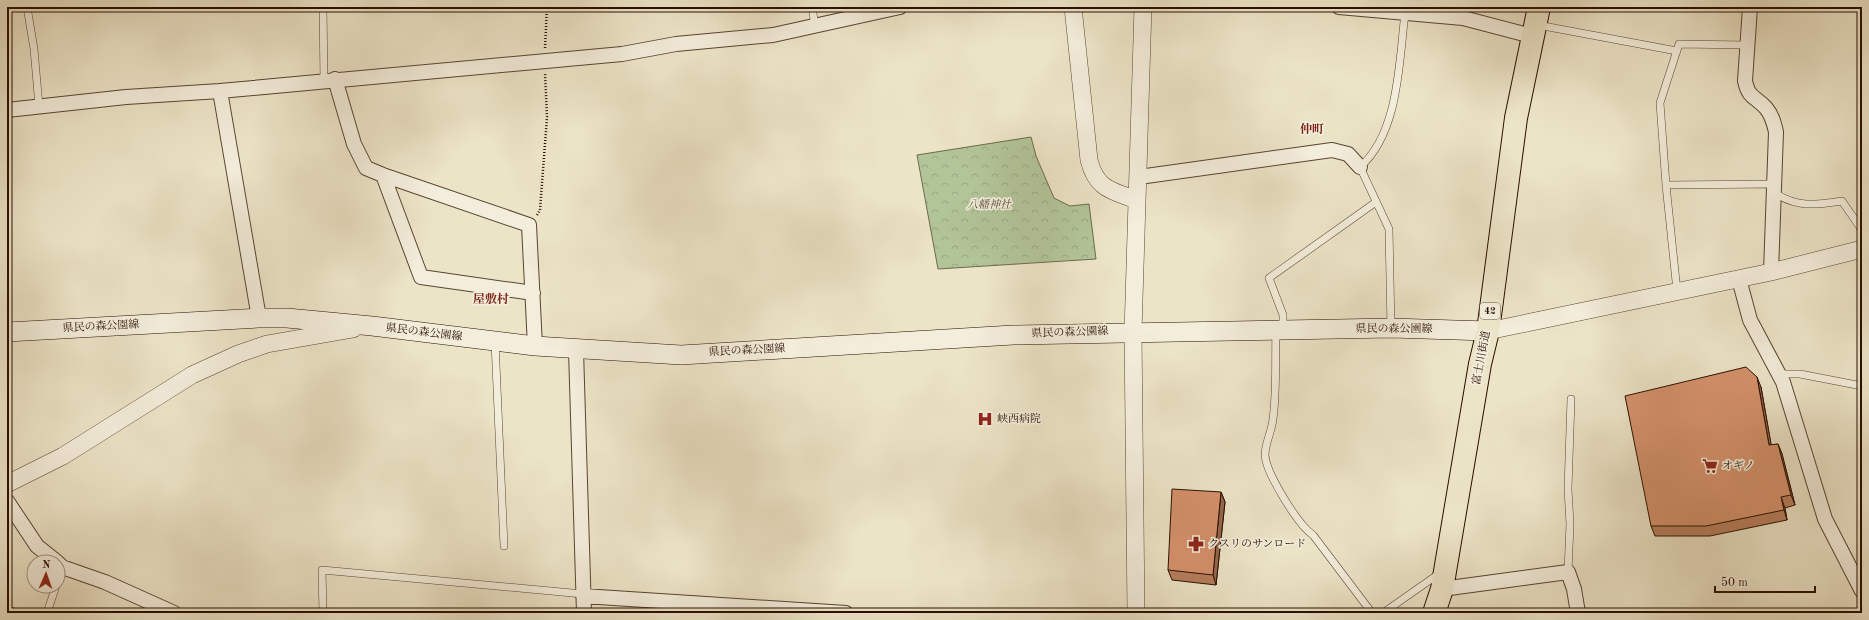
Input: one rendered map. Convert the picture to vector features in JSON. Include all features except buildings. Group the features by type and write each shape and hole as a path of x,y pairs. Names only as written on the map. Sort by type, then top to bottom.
{"main road":[{"name":"富士川街道","path":"1434,613 1444,579 1480,364 1488,330 1516,118 1535,22"},
{"name":"県民の森公園線","path":"7,332 259,318 287,318 372,326 496,342 576,350 681,355 1013,335 1391,328 1488,330"}],"street":[{"path":"7,110 126,97 220,91 622,54 676,44 773,35 900,7"},
{"path":"1073,7 1089,160 1092,174 1100,184 1111,191 1137,200"},
{"path":"1136,613 1132,332 1139,177 1143,7"},
{"path":"1339,7 1463,18 1535,22"},
{"path":"1750,7 1745,81 1748,92 1767,108 1774,120 1776,132 1771,272"},
{"path":"329,80 354,144 366,168 529,225 535,346"},
{"path":"220,91 259,318"},
{"path":"1139,177 1332,150 1348,154 1360,167"},
{"path":"383,175 421,277 532,293"},
{"path":"1488,330 1739,279 1862,249"},
{"path":"1739,279 1750,320 1783,382 1825,518 1862,591"},
{"path":"7,484 63,456 192,375 238,354 268,344 330,332 372,326"},
{"path":"576,350 584,613"},
{"path":"7,500 37,546 45,554"},
{"path":"66,570 105,582 174,613"},
{"path":"1444,579 1568,572 1574,589 1578,613"},
{"path":"583,595 799,611 846,613"}],"lane":[{"path":"27,7 34,49 39,106"},
{"path":"323,7 329,80"},
{"path":"812,7 815,26"},
{"path":"1391,328 1389,229 1360,167 1369,159 1381,138 1394,98 1404,13"},
{"path":"1535,22 1677,51"},
{"path":"1677,291 1666,185 1660,103 1679,44 1747,45"},
{"path":"1666,185 1773,188 1786,201 1800,204 1842,202 1862,230"},
{"path":"1372,613 1313,535 1306,530 1293,513 1274,481 1265,456 1273,419 1279,330 1283,315 1269,278 1376,202"},
{"path":"496,342 504,546"},
{"path":"1779,374 1800,374 1862,386"},
{"path":"1568,572 1570,524 1568,489 1571,399"},
{"path":"323,613 322,570 583,595"},
{"path":"1383,613 1444,579"},
{"path":"47,613 53,594"},
{"path":"7,609 17,613"}],"path":[{"path":"529,225 540,210 547,117 545,61 546,7"}],"green space":[{"name":"八幡神社","path":"1031,137 1036,156 1054,198 1070,206 1089,204 1096,259 938,269 917,155"}],"place":[{"name":"峡西病院","path":"985,419"},
{"name":"オギノ","path":"1710,466"},
{"name":"クスリのサンロード","path":"1196,544"}],"district":[{"name":"仲町","path":"1312,130"},
{"name":"屋敷村","path":"491,300"}]}
